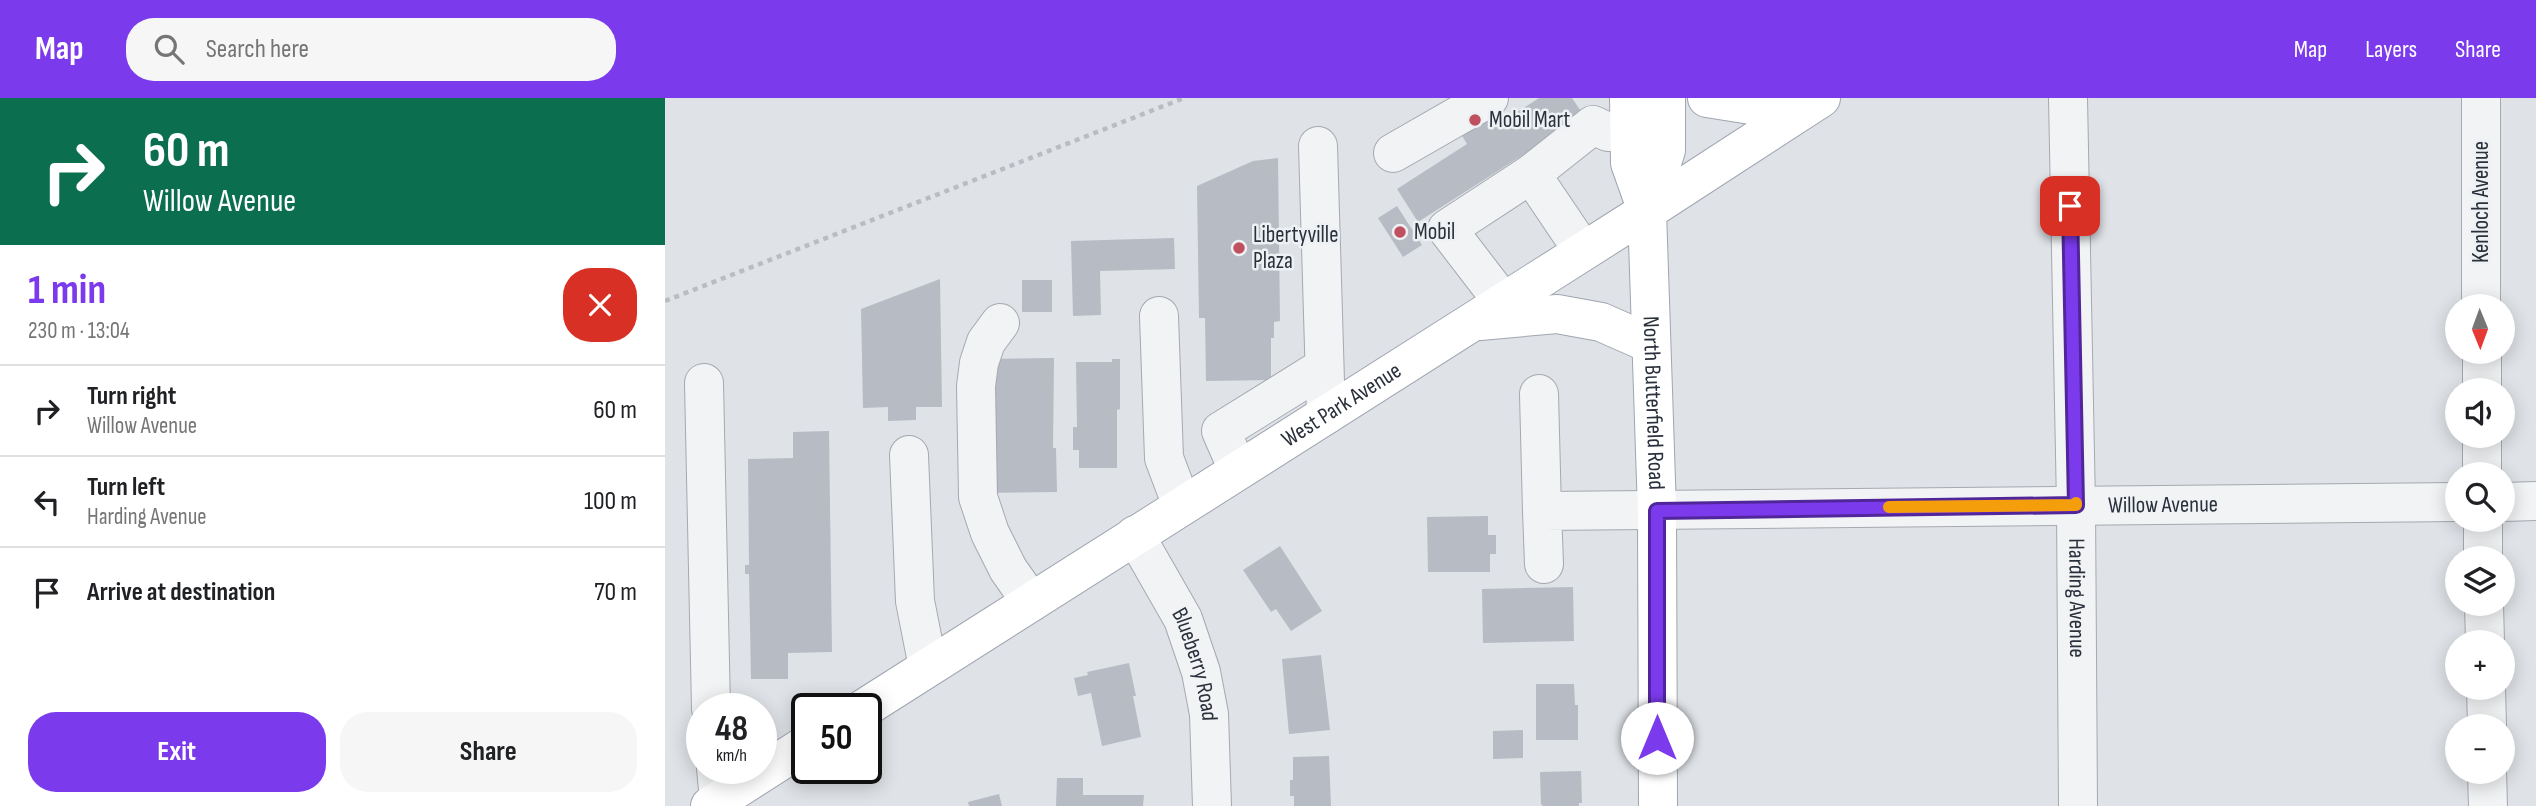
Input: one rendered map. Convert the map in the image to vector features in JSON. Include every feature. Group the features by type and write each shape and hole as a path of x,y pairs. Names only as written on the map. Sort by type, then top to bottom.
{"main road":[{"path":"1647,211 1666,150 1666,98"},
{"path":"1707,98 1751,106 1770,98"},
{"name":"West Park Avenue","path":"882,697 1821,98"},
{"path":"1629,115 1630,163 1647,211"},
{"name":"North Butterfield Road","path":"1647,211 1657,511 1658,806"},
{"path":"1471,322 1557,314 1601,322 1651,344"},
{"path":"715,792 791,752"}],"street":[{"path":"1393,153 1489,98"},
{"name":"Harding Avenue","path":"2068,98 2076,505 2078,806"},
{"name":"Kenloch Avenue","path":"2481,98 2481,294"},
{"path":"1503,302 1447,229 1531,174 1587,112 1608,132 1629,115"},
{"path":"1318,146 1326,415"},
{"path":"1531,174 1583,251"},
{"path":"1159,316 1164,458 1182,506"},
{"path":"1000,323 986,342 979,362 976,386 978,497 990,533 1007,569 1031,601"},
{"path":"1238,470 1221,431 1324,367"},
{"path":"704,383 711,693"},
{"path":"1539,394 1544,564"},
{"path":"909,455 915,601 928,667"},
{"path":"2515,502 2536,501"},
{"name":"Willow Avenue","path":"1542,511 2445,502"},
{"name":"Blueberry Road","path":"1135,535 1183,619 1201,673 1209,714 1212,806"},
{"path":"2487,784 2488,806"}],"path":[{"path":"665,300 1184,98"}],"building":[{"name":"Mobil","path":"1539,98 1572,98 1584,116 1418,222 1397,189 1467,144 1458,129 1484,113 1493,128"},
{"name":"Libertyville Plaza","path":"1278,158 1280,321 1274,322 1274,338 1271,338 1271,380 1206,381 1205,318 1199,318 1197,186 1253,161"},
{"name":"Mobil","path":"1397,206 1422,245 1403,257 1378,218"},
{"path":"1174,238 1175,269 1100,271 1101,315 1073,316 1071,241"},
{"path":"940,279 942,407 916,407 916,420 888,421 888,407 863,408 861,309"},
{"path":"1022,280 1052,280 1052,312 1022,312"},
{"path":"1054,358 1053,448 1056,448 1057,492 985,493 986,359"},
{"path":"1112,359 1120,359 1117,468 1079,468 1079,450 1073,450 1073,427 1077,427 1076,362 1112,362"},
{"path":"829,431 832,652 788,653 788,679 751,679 749,574 745,574 745,565 749,565 748,459 793,458 793,432"},
{"path":"1488,516 1488,535 1496,535 1496,554 1490,554 1490,572 1428,572 1427,517"},
{"path":"1280,546 1322,611 1291,631 1276,609 1271,612 1243,570"},
{"path":"1573,587 1574,641 1483,643 1482,589"},
{"path":"1321,655 1330,730 1289,734 1282,659"},
{"path":"1129,663 1141,737 1102,746 1091,693 1078,696 1074,678 1088,675 1087,672"},
{"path":"1536,684 1574,684 1575,705 1578,705 1578,740 1536,740"},
{"path":"1523,730 1523,758 1493,759 1493,731"},
{"path":"1329,756 1331,806 1294,806 1294,796 1290,796 1293,757"},
{"path":"1581,771 1582,803 1579,803 1579,806 1541,804 1540,772"},
{"path":"1057,778 1083,778 1083,795 1144,795 1143,806 1056,806"},
{"path":"999,794 1002,806 969,806 968,802"}],"slow traffic":[{"path":"1889,507 2076,503"}],"place":[{"name":"Mobil Mart","path":"1475,120"},
{"name":"Mobil","path":"1400,232"},
{"name":"Libertyville Plaza","path":"1239,248"}],"route":[{"path":"1657,738 1657,511 2076,505 2070,206"}]}
